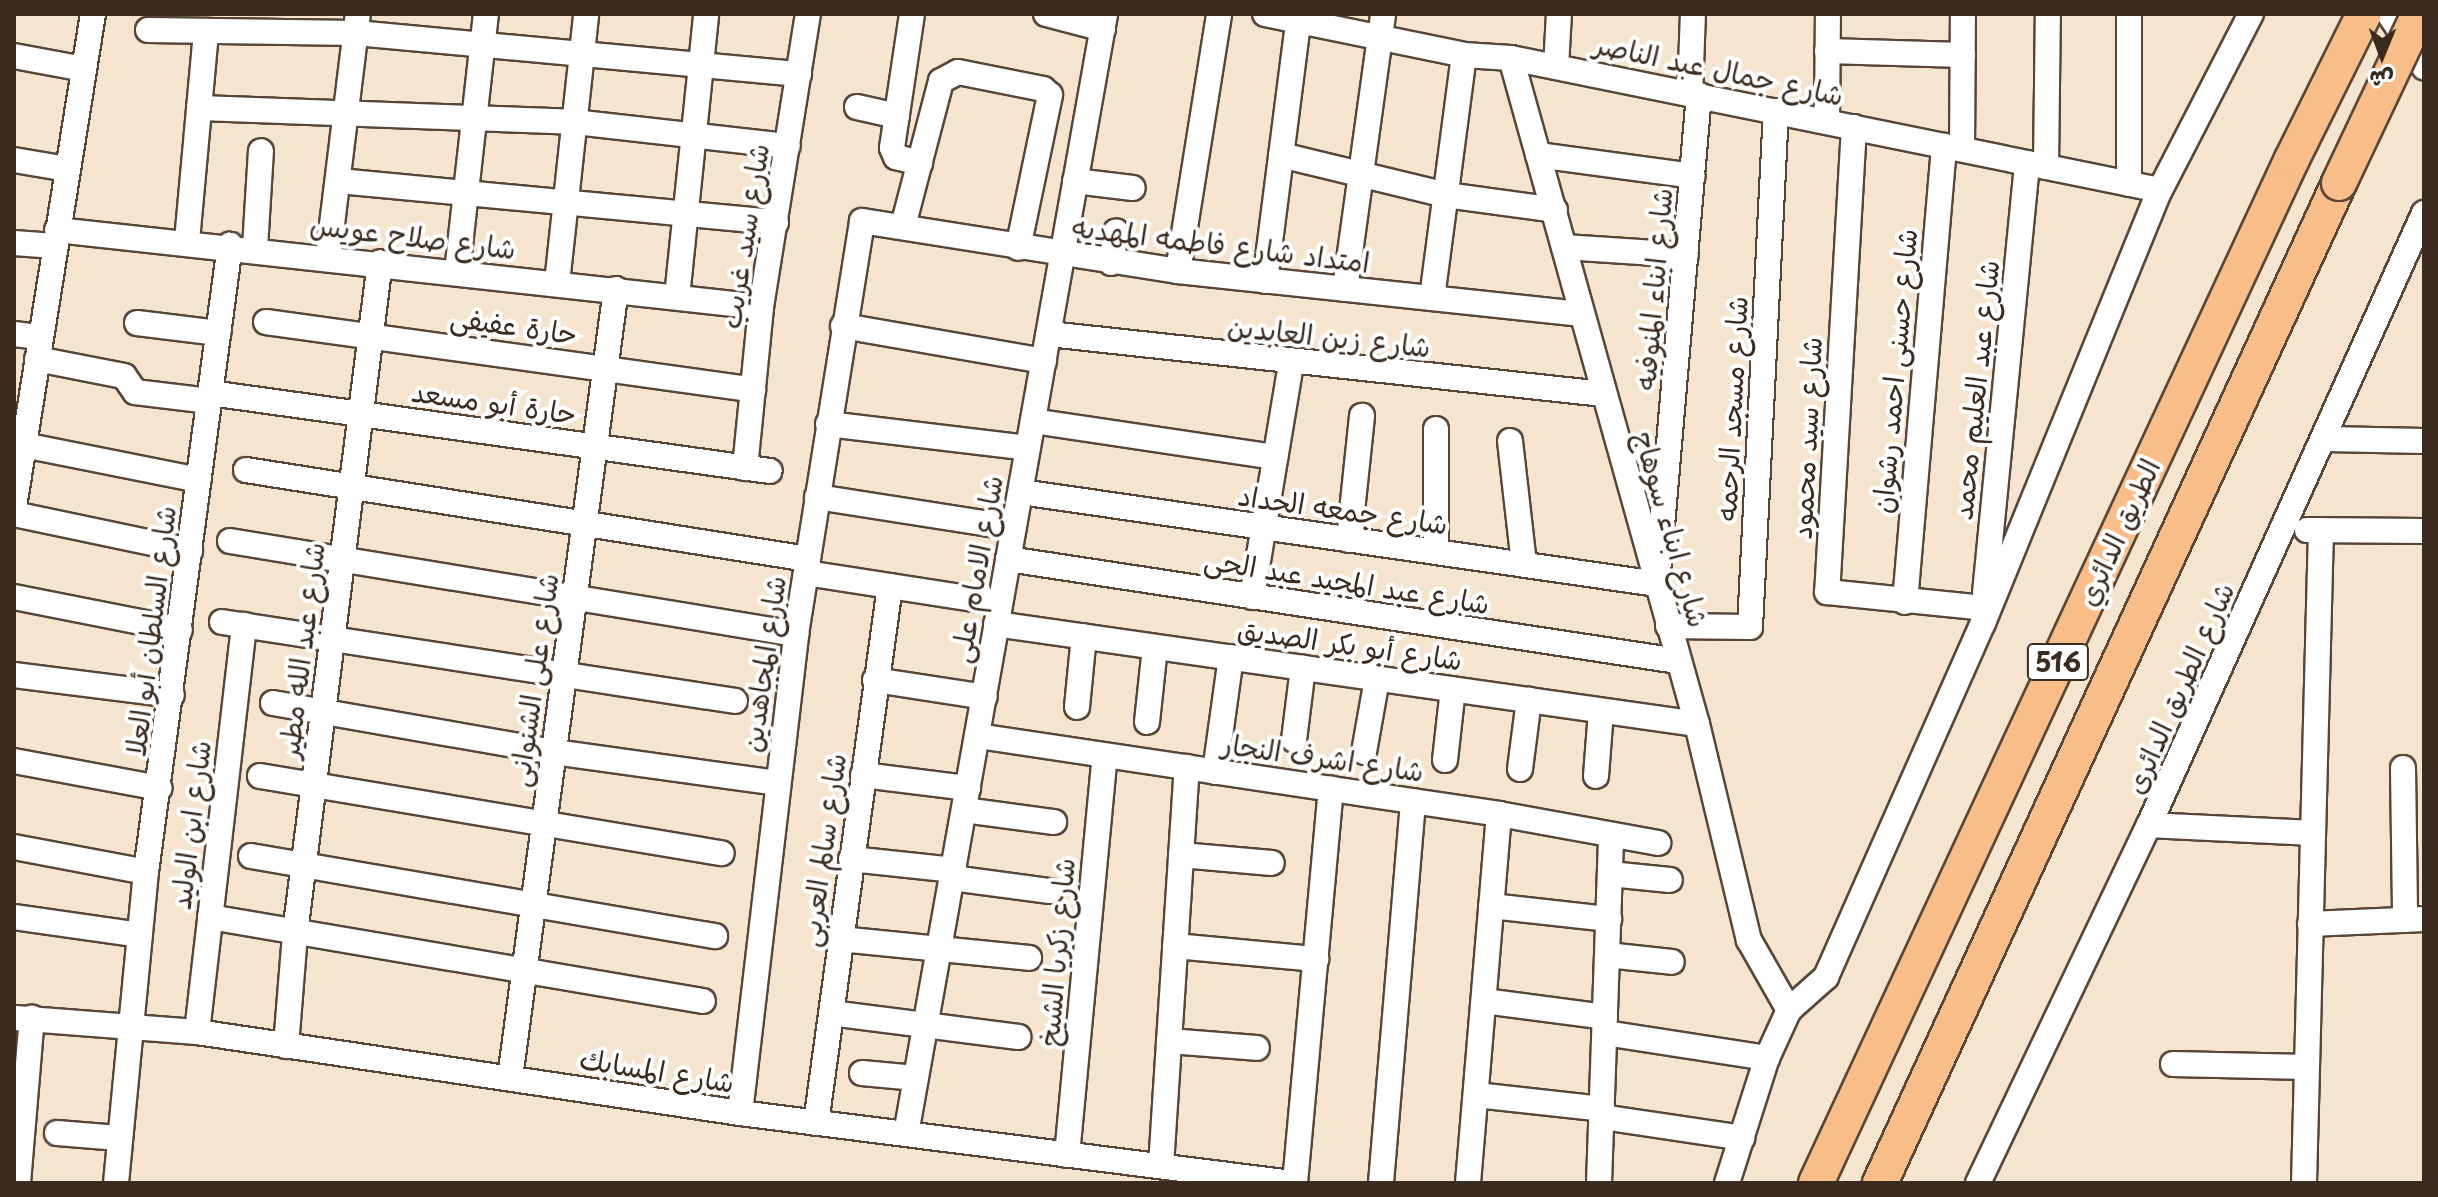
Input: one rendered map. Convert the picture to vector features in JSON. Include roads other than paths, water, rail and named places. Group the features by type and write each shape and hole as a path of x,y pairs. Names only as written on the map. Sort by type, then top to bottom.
{"highway":[{"name":"الطريق الدائري","path":"1820,1174 2292,159 2364,14"},
{"name":"الطريق الدائري","path":"1880,1183 2419,14"}],"street":[{"path":"14,507 21,432 39,348 93,14"},
{"path":"457,272 486,14"},
{"path":"557,283 586,14"},
{"path":"677,297 706,14"},
{"name":"شارع سيد غريب","path":"745,468 761,307 808,14"},
{"path":"912,14 894,155 920,163"},
{"path":"1046,14 1104,21"},
{"path":"1178,271 1219,14"},
{"name":"شارع جمال عبد الناصر","path":"1265,14 1298,18 1380,40 1464,55 1511,58 2160,190"},
{"path":"1345,289 1383,14"},
{"path":"1556,67 1559,14"},
{"name":"شارع ابناء المنوفيه","path":"1657,584 1693,176 1693,14"},
{"path":"1827,122 1828,14"},
{"name":"شارع حسنى احمد رشوان","path":"1905,602 1963,55 1963,14"},
{"name":"شارع عبد العليم محمد","path":"1983,616 2037,165 2048,14"},
{"path":"2129,14 2129,184"},
{"path":"1727,1183 1767,1058 1789,1010 1826,977 1983,616 2160,190 2251,14"},
{"path":"2389,14 2424,67"},
{"path":"1265,281 1298,18"},
{"name":"شارع الامام على","path":"906,1134 1104,21"},
{"path":"328,257 357,23"},
{"path":"148,30 206,31 357,23 483,43 799,74"},
{"path":"187,241 206,31"},
{"path":"1827,51 1963,55"},
{"path":"1432,298 1464,55"},
{"path":"14,56 84,69"},
{"name":"شارع ابناء سوهاج","path":"1511,58 1697,724 1749,940 1789,1010"},
{"path":"903,226 946,75 958,72 1046,90 1050,98 1018,248"},
{"path":"857,107 897,116"},
{"path":"199,108 574,122 788,146"},
{"name":"شارع مسجد الرحمه","path":"1668,626 1750,627 1776,111"},
{"name":"شارع سيد محمود","path":"1854,127 1827,592 1983,616"},
{"path":"255,248 261,151"},
{"path":"1281,155 1446,195 1555,210"},
{"path":"1538,155 1693,176"},
{"path":"14,160 67,169"},
{"path":"339,181 565,199 776,222"},
{"path":"1075,181 1133,188"},
{"name":"شارع الطريق الدائرى","path":"1978,1183 2149,825 2326,439 2424,213"},
{"name":"امتداد شارع فاطمه المهديه","path":"859,226 867,219 1111,263 1582,314"},
{"name":"شارع المجاهدين","path":"740,1113 796,634 859,226"},
{"path":"1111,263 1116,231"},
{"name":"شارع صلاح عويس","path":"14,243 56,238 187,241 761,307"},
{"name":"شارع السلطان أبو العلا","path":"116,1183 146,872 160,788 230,245"},
{"path":"1564,247 1686,255"},
{"name":"شارع عبد الله مطير","path":"286,1046 295,933 380,262"},
{"name":"شارع على الشنوانى","path":"510,1078 616,289"},
{"name":"حارة عفيفى","path":"266,322 753,390"},
{"path":"137,323 218,333"},
{"path":"843,326 1044,361"},
{"name":"حارة أبو مسعد","path":"14,334 39,348 124,376 135,392 361,414 770,471"},
{"name":"شارع زين العابدين","path":"1049,334 1291,364 1603,394"},
{"path":"1252,597 1291,364"},
{"path":"1349,540 1362,416"},
{"path":"1033,421 1275,457"},
{"path":"828,424 1028,448"},
{"path":"1436,429 1436,552"},
{"path":"21,432 199,480"},
{"path":"2326,439 2424,441"},
{"path":"1510,441 1524,564"},
{"name":"شارع أبو بكر الصديق","path":"246,470 584,522 807,566 1084,636 1697,724"},
{"name":"شارع جمعه الحداد","path":"1021,492 1657,584"},
{"path":"817,497 1014,528"},
{"path":"14,514 190,551"},
{"path":"2284,530 2424,531"},
{"path":"2304,1183 2321,530"},
{"path":"230,541 343,556 796,634"},
{"name":"شارع عبد المجيد عبد الحى","path":"1008,559 1678,661"},
{"name":"شارع سالم العربى","path":"816,1123 890,586"},
{"path":"14,597 180,630"},
{"name":"شارع ابن الوليد","path":"197,1032 210,917 233,624 333,639"},
{"path":"1077,707 1084,636"},
{"path":"333,639 735,701"},
{"path":"1147,722 1155,647"},
{"path":"1215,772 1231,657"},
{"path":"1294,740 1303,668"},
{"path":"14,675 172,695"},
{"path":"1364,752 1377,679"},
{"path":"875,680 985,697"},
{"path":"1445,760 1453,689"},
{"path":"1520,769 1529,700"},
{"path":"273,703 554,752 777,783"},
{"path":"1596,776 1601,711"},
{"name":"شارع اشرف النجار","path":"978,736 1499,814 1658,843"},
{"name":"شارع زكريا الشيخ","path":"1067,1155 1105,756"},
{"path":"14,761 160,788"},
{"path":"1161,1166 1187,767"},
{"path":"2310,924 2415,919 2403,768"},
{"path":"863,775 1054,822"},
{"path":"260,776 314,782 544,825 722,853"},
{"path":"1294,1183 1331,789"},
{"path":"1381,1183 1413,801"},
{"path":"1468,1183 1499,814"},
{"path":"2149,825 2312,833"},
{"path":"1599,1183 1611,835"},
{"path":"14,847 146,872"},
{"path":"1181,855 1272,863"},
{"path":"251,856 715,936"},
{"path":"851,859 1050,891"},
{"path":"1610,874 1670,880"},
{"path":"1491,906 1609,919"},
{"path":"14,917 140,935"},
{"path":"210,917 703,1001"},
{"path":"840,939 1029,958"},
{"path":"1175,946 1316,959"},
{"path":"1607,955 1672,962"},
{"path":"1484,1001 1767,1058"},
{"path":"831,1013 1018,1037"},
{"path":"18,1183 23,1018"},
{"name":"شارع المسابك","path":"23,1018 197,1032 740,1113 1294,1183"},
{"path":"1169,1041 1257,1048"},
{"path":"2173,1064 2307,1067"},
{"path":"862,1073 916,1078"},
{"path":"1476,1095 1742,1138"},
{"path":"57,1133 119,1138"}]}
